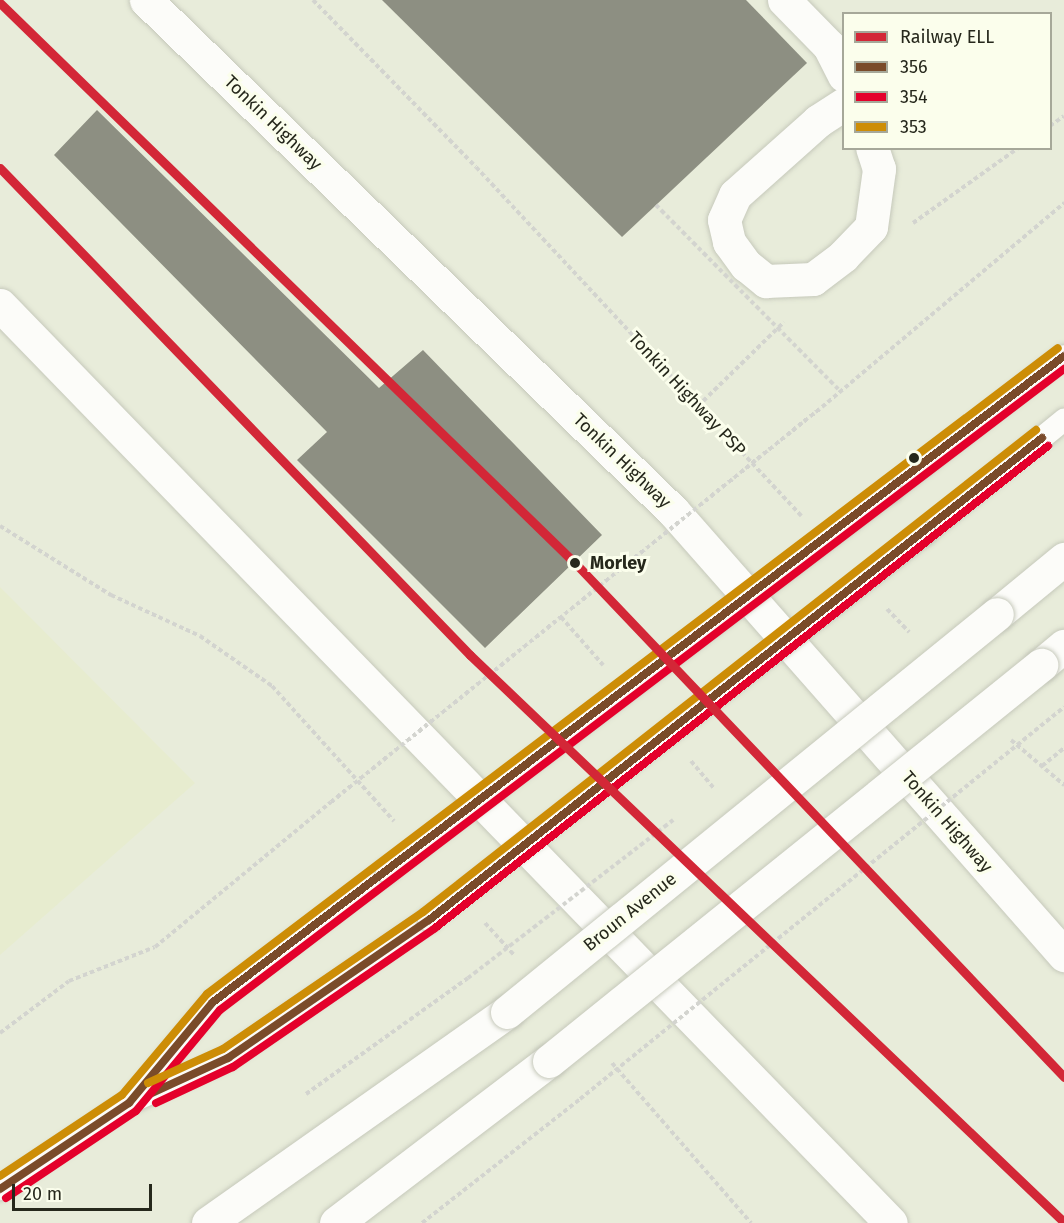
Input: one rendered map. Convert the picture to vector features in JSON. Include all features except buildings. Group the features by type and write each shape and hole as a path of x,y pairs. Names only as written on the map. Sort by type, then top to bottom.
{"main road":[{"name":"Tonkin Highway","path":"146,0 673,511 1064,955"},
{"path":"784,0 829,46 842,73"},
{"path":"842,105 818,121 735,195 724,220 729,242 746,265 766,281 813,279 843,256 871,227 879,169 873,150"},
{"path":"0,305 891,1223"},
{"name":"Broun Avenue","path":"208,1223 507,1012 1064,559"},
{"path":"336,1223 549,1061 1052,656"}],"lane":[{"path":"129,1103 213,1002 890,491 1064,356"},
{"path":"0,1189 129,1103 228,1058 429,920 924,534 1064,420"}],"path":[{"name":"Tonkin Highway PSP","path":"312,0 476,167 803,519"},
{"path":"0,1033 69,981 155,947 331,802 841,392 1064,203"},
{"path":"656,205 841,392"},
{"path":"884,605 916,640"},
{"path":"422,1223 580,1100 1064,707"},
{"path":"1004,735 1064,785"},
{"path":"1042,766 1064,748"},
{"path":"306,1094 468,978"}],"shaded area":[{"path":"0,587 195,783 0,955"}],"rail line":[{"name":"ELL","path":"0,3 577,565 1064,1077"},
{"name":"ELL","path":"0,168 470,655 1064,1222"}],"transit line":[{"name":"353","path":"0,1176 122,1095 207,994 1058,348"},
{"name":"356","path":"0,1189 129,1103 213,1002 1064,356"},
{"name":"354","path":"6,1198 136,1111 220,1010 1064,369"},
{"name":"353","path":"148,1083 223,1049 423,912 1036,430"},
{"name":"356","path":"152,1093 228,1058 429,920 1042,438"},
{"name":"354","path":"156,1103 233,1067 435,928 1048,446"}],"place":[{"name":"Morley","path":"575,563"}]}
